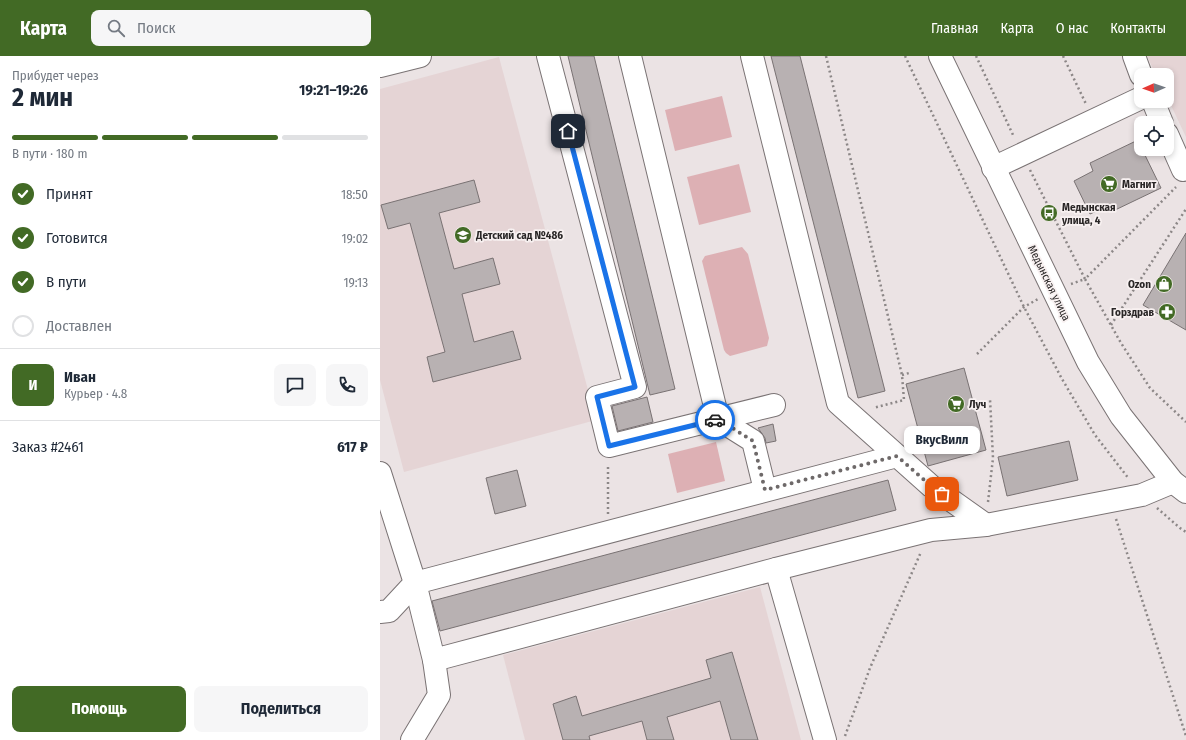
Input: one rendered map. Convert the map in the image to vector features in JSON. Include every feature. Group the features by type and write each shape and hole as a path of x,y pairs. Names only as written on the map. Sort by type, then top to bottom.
{"street":[{"path":"380,66 420,56"},
{"path":"548,56 635,387 597,397 609,446 774,405"},
{"path":"630,56 718,419 753,441 765,490"},
{"path":"752,56 838,402 931,486 986,525"},
{"name":"Медынская улица","path":"940,56 1088,362 1121,416 1179,487"},
{"path":"1134,56 1138,68"},
{"path":"993,168 1134,101"},
{"path":"1174,150 1184,174"},
{"path":"380,612 389,611 415,583 897,456"},
{"path":"380,473 415,583 434,660 439,695 412,740"},
{"path":"434,660 776,568 931,530 986,525 1179,487"},
{"path":"776,568 825,740"}],"path":[{"path":"826,56 902,375 904,400 851,414"},
{"path":"905,56 1024,307 1062,379 1095,435 1142,495 1186,532"},
{"path":"1063,56 1093,121"},
{"path":"1053,290 1085,279 1184,174"},
{"path":"1111,325 1186,209"},
{"path":"1085,279 1111,325 1150,388 1186,422"},
{"path":"977,354 1024,307"},
{"path":"902,375 909,372"},
{"path":"986,525 993,458 990,399"},
{"path":"608,532 609,446"},
{"path":"1110,501 1186,736"},
{"path":"843,740 870,668 931,530"}],"shaded area":[{"path":"1147,56 1186,56 1186,137 1172,108 1174,108 1174,68 1153,68"},
{"name":"Детский сад №486","path":"499,57 596,420 404,472 380,380 380,89"},
{"path":"722,96 732,137 675,151 665,110"},
{"path":"739,164 751,212 699,225 687,177"},
{"path":"742,247 748,254 769,338 767,346 730,356 724,350 702,261 705,256"},
{"path":"716,442 725,481 677,493 668,454"},
{"path":"760,587 801,740 525,740 503,655"}],"building":[{"path":"568,56 594,56 675,389 650,395"},
{"path":"771,56 800,56 885,391 858,398"},
{"path":"1134,142 1134,156 1145,156 1161,188 1113,211 1110,205 1090,214 1074,181 1093,171 1090,163"},
{"name":"Детский сад №486","path":"474,180 480,202 439,213 454,269 493,258 500,284 462,294 474,342 513,331 521,359 433,382 427,357 445,352 410,223 388,229 381,205"},
{"path":"1186,233 1186,330 1143,305"},
{"path":"964,368 986,450 928,466 906,384"},
{"path":"647,397 653,422 618,431 612,406"},
{"path":"773,424 776,441 766,443 765,438 758,428"},
{"path":"1069,441 1078,480 1007,496 998,457"},
{"path":"517,470 526,506 495,514 486,478"},
{"path":"888,480 896,510 440,631 432,601"},
{"path":"732,652 758,740 731,740 720,701 667,717 674,740 647,740 642,721 589,736 590,740 563,740 553,704 576,696 582,716 711,678 706,660"}],"way so far":[{"path":"715,420 718,419 753,441 765,490 897,456 942,494"}],"place":[{"name":"Магнит","path":"1109,184"},
{"name":"Медынская улица, 4","path":"1049,213"},
{"name":"Детский сад №486","path":"463,235"},
{"name":"Ozon","path":"1164,284"},
{"name":"Горздрав","path":"1167,312"},
{"name":"Луч","path":"956,404"},
{"name":"ВкусВилл","path":"942,494"}],"route":[{"path":"568,131 635,387 597,397 609,446 715,420"}]}
